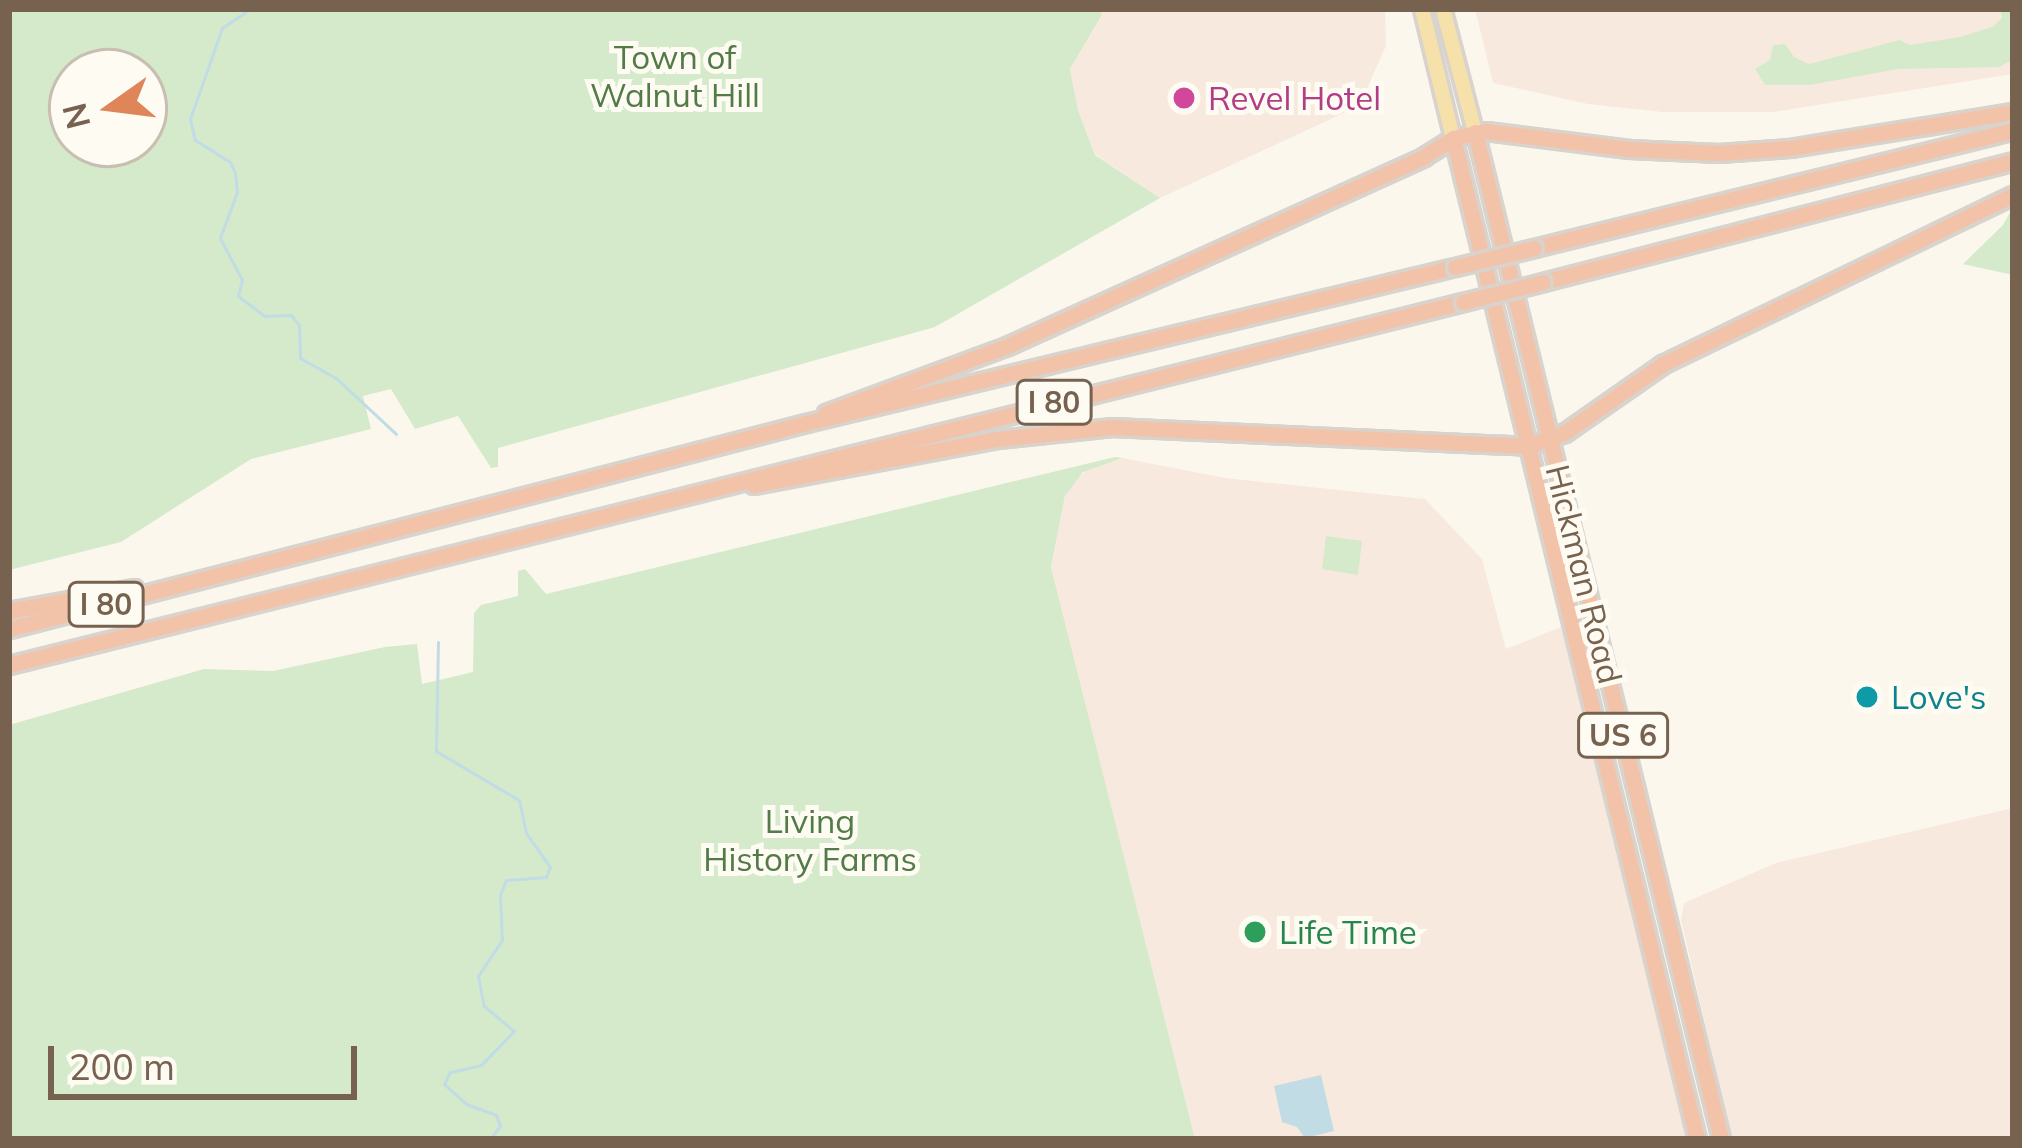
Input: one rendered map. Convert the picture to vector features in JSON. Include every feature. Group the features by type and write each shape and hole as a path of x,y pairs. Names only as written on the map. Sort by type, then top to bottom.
{"highway":[{"path":"806,423 843,403 1007,346 1423,157 1453,138 1475,132 1719,153 1790,148 2004,113"},
{"name":"Hickman Road","path":"1475,132 1721,1139"},
{"name":"I 80","path":"9,629 806,423 2006,132"},
{"name":"Hickman Road","path":"1453,138 1697,1139"},
{"name":"I 80","path":"9,667 644,502 1463,302 2010,161"},
{"path":"644,502 998,439 1112,427 1528,446 1551,439 1663,364 2013,195"},
{"path":"9,611 203,579"},
{"path":"1690,1106 1701,1118 1707,1139"}],"main road":[{"name":"Hickman Road","path":"1421,9 1453,138"},
{"name":"Hickman Road","path":"1443,9 1475,132"}],"shaded area":[{"path":"1099,9 1385,9 1386,46 1359,106 1160,198 1095,154 1078,110 1070,69 1102,16"},
{"path":"1475,9 2000,9 2013,74 1773,112 1662,112 1588,104 1493,83"},
{"path":"1122,458 1225,478 1425,499 1482,559 1506,649 1574,622 1696,1139 1195,1139 1051,567 1065,497 1074,482 1091,466"},
{"path":"2013,808 2013,1139 1732,1139 1681,920 1684,903 1776,863"}],"green space":[{"name":"Town of Walnut Hill","path":"9,9 1099,9 1102,15 1070,69 1078,110 1095,155 1160,198 935,327 498,448 498,467 491,468 458,416 415,429 391,389 363,396 371,429 251,459 121,542 9,570"},
{"path":"2000,9 2013,9 2013,60 1998,67 1898,69 1809,85 1765,85 1755,69 1770,60 1773,45 1785,44 1794,57 1809,64 1900,40 1910,45 1960,37 1992,27 2002,18"},
{"path":"2013,207 2013,275 1963,264 2003,225"},
{"name":"Living History Farms","path":"1122,458 1083,472 1065,496 1051,567 1195,1139 9,1139 9,725 204,669 273,671 385,647 417,644 422,684 473,672 474,613 481,605 518,596 518,571 525,569 546,594"},
{"path":"1326,536 1362,541 1358,575 1322,569"}],"water":[{"path":"1321,1075 1334,1131 1305,1138 1297,1127 1282,1122 1274,1086"}],"waterway":[{"path":"250,9 222,28 190,119 195,140 230,162 235,173 237,192 220,238 242,280 238,296 265,316 291,315 299,325 300,358 336,378 396,434"},
{"path":"438,642 436,751 519,800 526,833 550,867 546,877 506,880 500,895 502,940 478,976 484,1006 514,1031 481,1065 450,1072 444,1084 466,1104 496,1115 500,1126 490,1139"}],"place":[{"name":"Revel Hotel","path":"1184,98"},
{"name":"Love's","path":"1867,697"},
{"name":"Life Time","path":"1255,932"}]}
